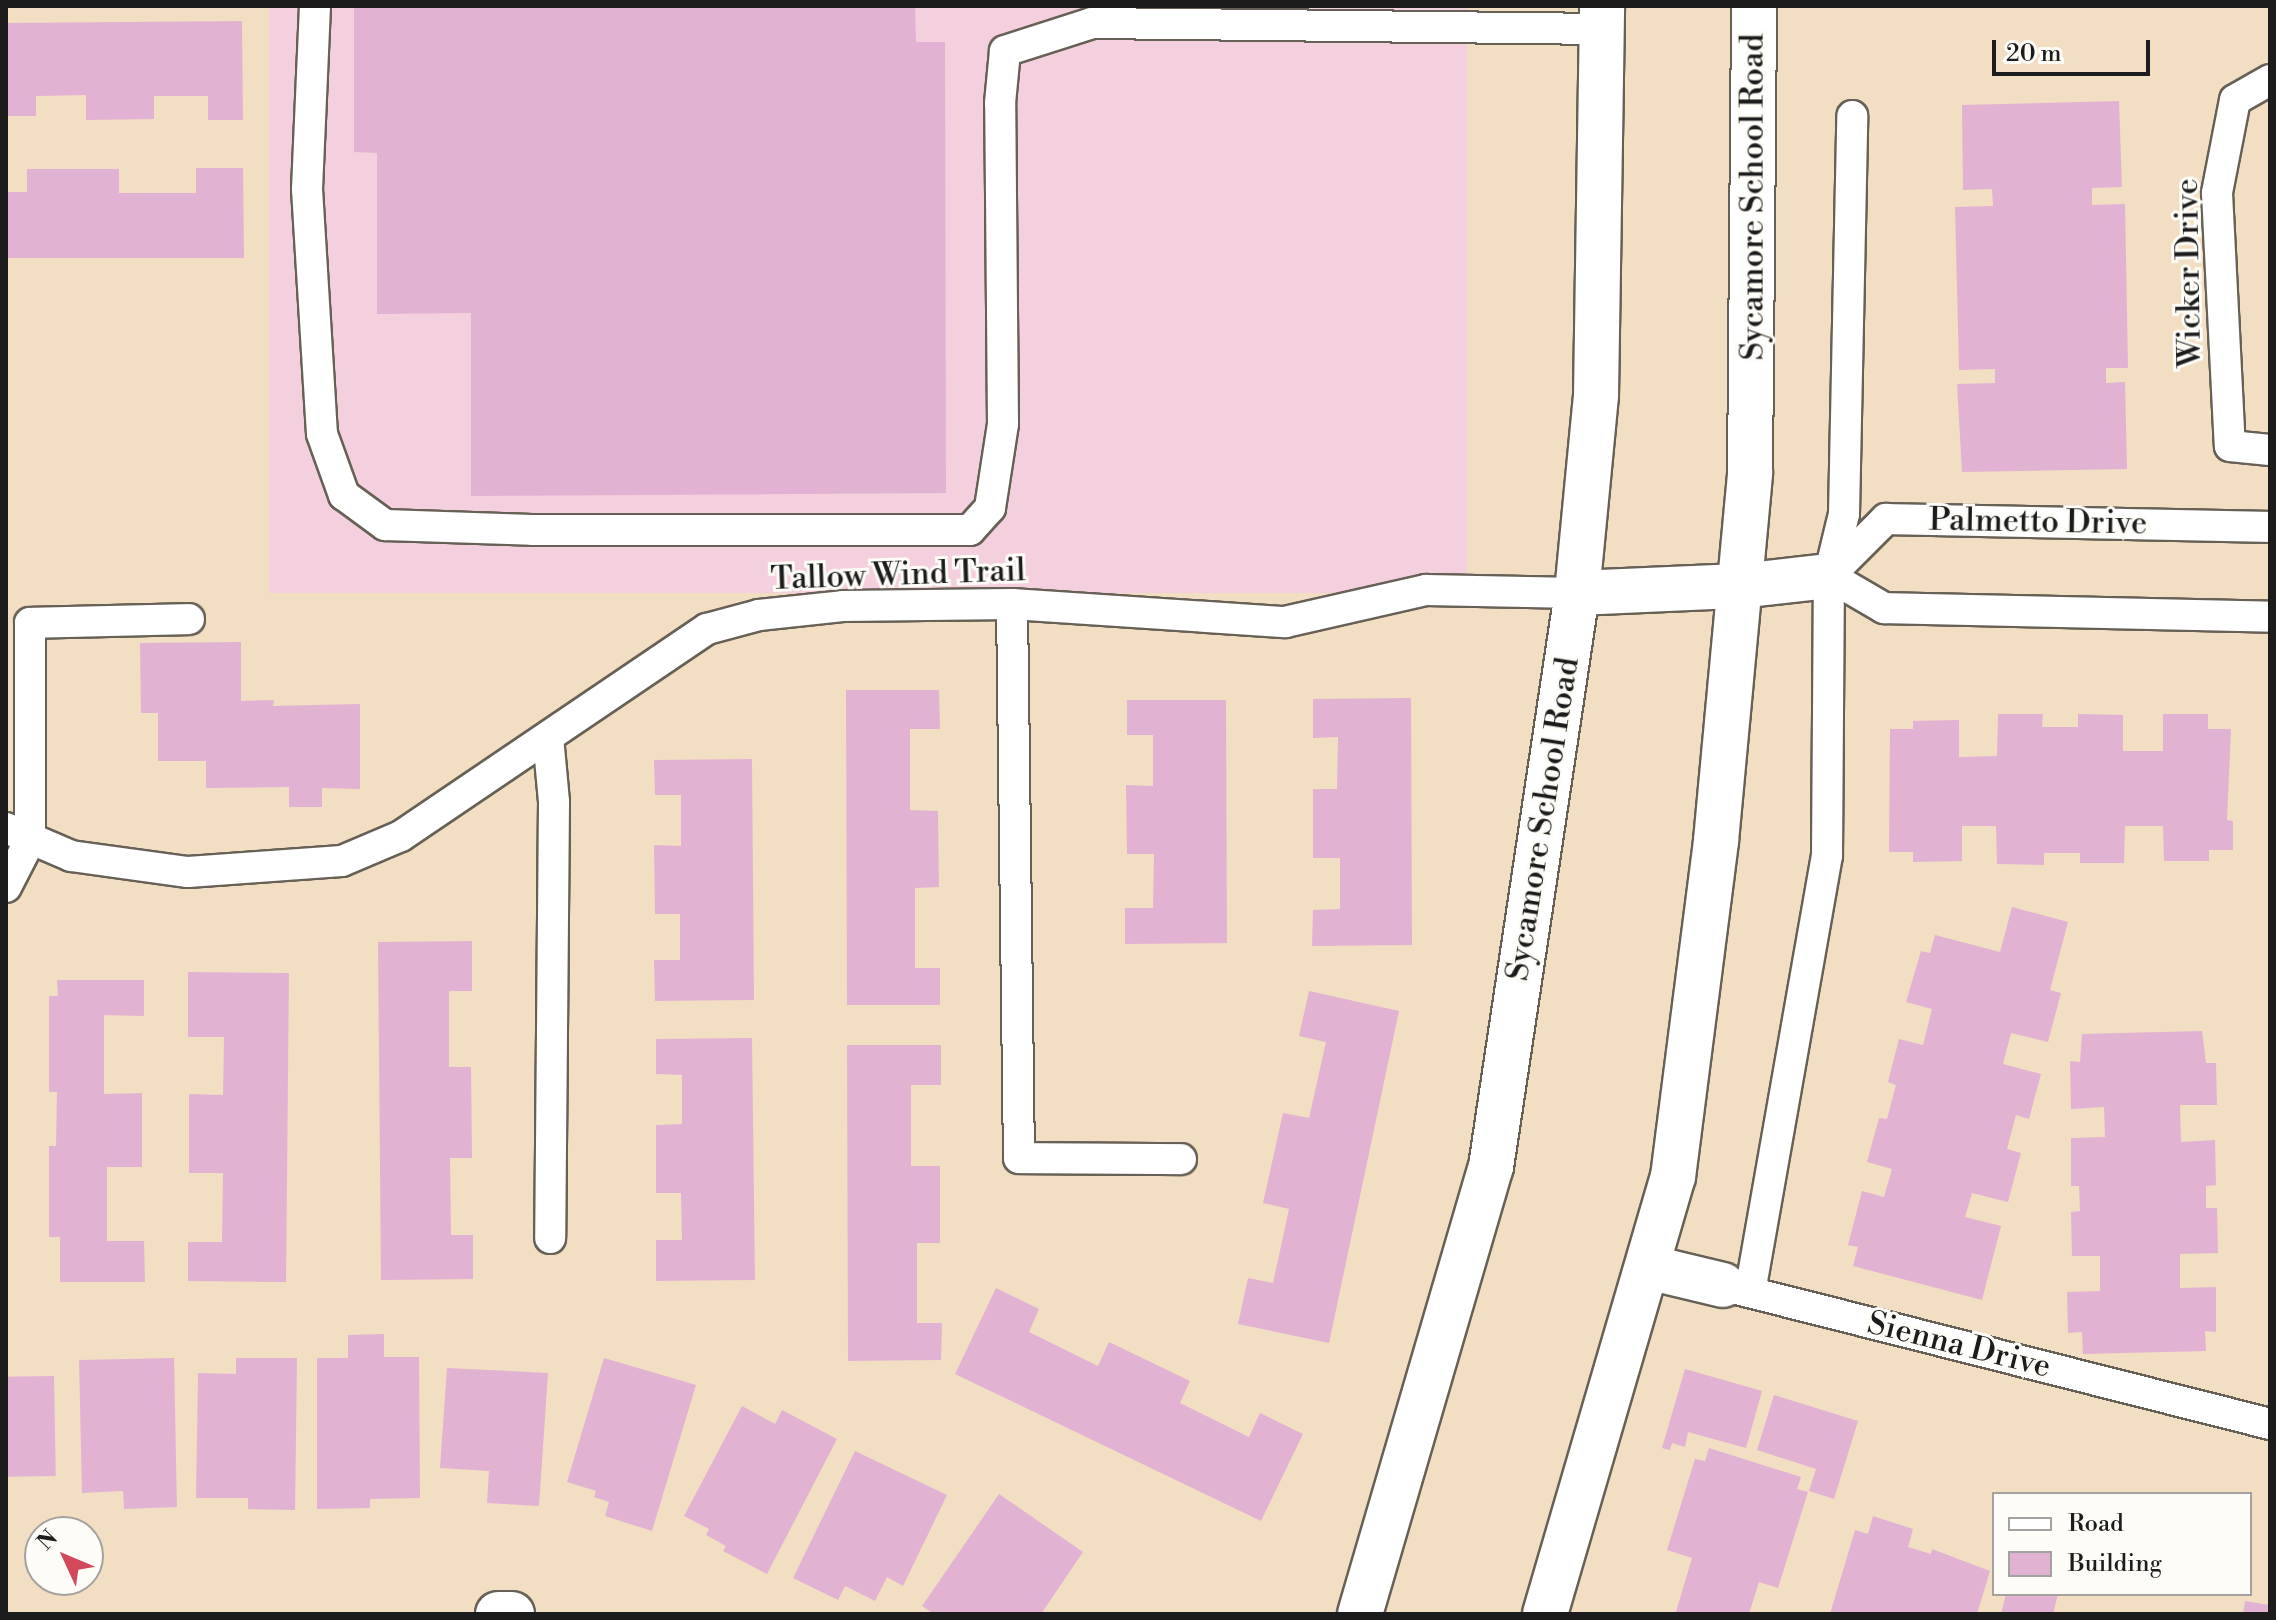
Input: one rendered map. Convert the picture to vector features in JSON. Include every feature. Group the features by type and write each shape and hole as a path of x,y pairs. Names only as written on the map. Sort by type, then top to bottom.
{"main road":[{"name":"Sycamore School Road","path":"1545,1614 1673,1177 1716,841 1753,414 1754,6"},
{"name":"Sycamore School Road","path":"1360,1614 1491,1167 1593,467 1603,18"},
{"path":"1577,593 1740,586 1829,576"},
{"name":"Sienna Drive","path":"1648,1267 1736,1289"},
{"path":"498,1614 512,1614"}],"lane":[{"path":"315,6 307,189 322,434 344,495 385,525 532,530 970,530 990,508 1003,424 1000,103 1005,51 1092,23 1603,18"},
{"name":"Wicker Drive","path":"2270,80 2235,100 2217,193 2230,446 2270,450"},
{"path":"1736,1289 1827,856 1829,576 1844,514 1852,116"},
{"name":"Palmetto Drive","path":"1829,576 1886,519 2270,527"},
{"path":"1829,576 1884,608 2270,617"},
{"name":"Tallow Wind Trail","path":"18,834 71,856 188,872 342,861 401,836 707,629 759,615 843,606 1012,604 1285,622 1426,590 1577,593"},
{"path":"1012,604 1019,1158 1181,1159"},
{"path":"6,887 18,834 30,623 189,619"},
{"path":"548,737 554,802 550,1238"},
{"name":"Sienna Drive","path":"1736,1289 2270,1424"}],"shaded area":[{"path":"269,6 1467,6 1467,593 269,593"}],"building":[{"path":"354,6 915,6 916,42 945,42 946,493 471,496 471,313 377,314 377,153 354,152"},
{"path":"242,21 243,120 208,120 208,96 154,96 154,119 86,120 86,95 36,96 36,116 6,116 6,23"},
{"path":"2119,101 2122,187 2092,188 2092,205 2125,204 2128,368 2106,368 2106,383 2125,382 2127,469 1962,472 1957,384 1995,383 1995,369 1959,370 1955,207 1993,206 1992,189 1963,190 1962,105"},
{"path":"196,168 243,168 244,258 6,258 6,192 27,192 27,169 119,169 119,193 196,193"},
{"path":"241,642 241,701 274,700 273,706 360,704 360,789 322,788 322,807 289,807 289,787 206,788 206,761 158,761 158,713 141,713 140,643"},
{"path":"846,690 939,690 940,729 910,729 910,810 938,811 939,887 915,888 915,968 940,968 940,1005 847,1005"},
{"path":"1411,698 1412,945 1312,946 1313,910 1340,909 1340,858 1313,858 1313,789 1337,789 1338,737 1313,738 1313,699"},
{"path":"1127,700 1226,700 1227,943 1125,944 1125,908 1153,908 1154,854 1127,854 1126,785 1153,786 1153,735 1127,735"},
{"path":"1998,714 2043,714 2042,727 2078,727 2078,714 2123,715 2123,751 2163,751 2163,714 2208,714 2208,729 2231,729 2227,820 2233,821 2233,850 2209,850 2209,861 2164,861 2163,826 2125,826 2124,863 2080,863 2080,853 2044,853 2044,865 1997,864 1996,826 1962,826 1962,861 1913,862 1913,852 1889,852 1890,729 1913,729 1913,721 1959,720 1959,757 1997,756"},
{"path":"752,759 754,1000 655,1001 654,960 680,960 680,914 655,914 654,845 681,846 681,795 655,795 654,760"},
{"path":"2012,907 2068,922 2050,990 2061,993 2048,1042 2011,1033 2003,1064 2041,1074 2029,1119 2016,1115 2007,1149 2021,1153 2008,1202 1972,1193 1965,1217 2001,1226 1982,1300 1853,1266 1858,1247 1848,1245 1862,1191 1884,1197 1892,1169 1867,1162 1879,1118 1887,1119 1896,1085 1888,1082 1899,1039 1923,1045 1932,1009 1906,1002 1921,951 1930,953 1935,935 2000,952"},
{"path":"472,941 472,991 449,991 449,1067 471,1067 472,1158 450,1158 451,1235 473,1235 473,1279 381,1280 378,942"},
{"path":"188,972 289,973 286,1282 188,1281 188,1242 222,1242 223,1173 189,1173 189,1094 223,1095 224,1037 188,1037"},
{"path":"57,980 144,980 144,1016 104,1015 104,1094 142,1093 142,1167 107,1167 107,1241 144,1241 145,1282 60,1282 60,1237 49,1237 49,1146 56,1146 57,1092 49,1092 49,996 58,996"},
{"path":"1309,991 1399,1011 1329,1343 1238,1324 1248,1278 1273,1283 1289,1209 1263,1203 1283,1113 1309,1118 1326,1042 1299,1036"},
{"path":"2202,1031 2206,1063 2216,1063 2217,1105 2180,1105 2181,1142 2215,1140 2216,1185 2206,1186 2206,1208 2217,1208 2218,1253 2180,1254 2180,1288 2216,1287 2216,1332 2205,1331 2206,1351 2083,1354 2082,1332 2068,1333 2067,1292 2100,1291 2100,1256 2072,1256 2071,1212 2080,1211 2079,1186 2071,1186 2071,1138 2105,1137 2104,1107 2071,1109 2070,1061 2080,1062 2082,1034"},
{"path":"752,1038 755,1280 656,1281 656,1240 682,1240 681,1193 656,1193 656,1125 682,1124 682,1075 656,1074 656,1039"},
{"path":"847,1045 941,1045 941,1085 911,1085 911,1166 940,1166 940,1243 917,1243 917,1323 942,1323 941,1360 848,1361"},
{"path":"996,1288 1039,1309 1029,1332 1098,1366 1109,1342 1190,1381 1180,1403 1249,1437 1260,1413 1303,1434 1261,1521 955,1374"},
{"path":"384,1334 384,1357 419,1357 420,1498 370,1499 370,1508 317,1509 317,1358 348,1358 348,1335"},
{"path":"174,1358 177,1507 124,1509 123,1491 82,1493 79,1360"},
{"path":"236,1358 297,1358 295,1510 248,1509 248,1498 196,1498 198,1373 236,1374"},
{"path":"604,1358 696,1385 652,1531 605,1516 609,1502 594,1497 596,1491 567,1482"},
{"path":"447,1368 548,1373 539,1506 487,1503 489,1471 440,1468"},
{"path":"1685,1369 1762,1391 1746,1448 1688,1432 1685,1447 1672,1443 1670,1450 1662,1448"},
{"path":"54,1376 56,1476 8,1477 6,1377"},
{"path":"1774,1395 1858,1421 1834,1499 1809,1491 1816,1469 1757,1450"},
{"path":"742,1406 775,1424 782,1410 837,1439 767,1574 723,1551 726,1546 706,1535 709,1529 684,1516"},
{"path":"1709,1448 1801,1477 1797,1489 1808,1492 1778,1588 1759,1582 1749,1614 1676,1612 1692,1558 1667,1550 1695,1459 1705,1461"},
{"path":"855,1451 947,1495 903,1586 887,1577 875,1601 845,1586 838,1600 793,1578"},
{"path":"999,1494 1083,1552 1041,1614 934,1614 922,1606"},
{"path":"1873,1516 1913,1529 1908,1547 1931,1554 1932,1549 1990,1571 1977,1614 1830,1614 1855,1530 1868,1534"},
{"path":"2006,1596 2058,1596 2053,1614 2001,1614"},
{"path":"2245,1601 2270,1605 2270,1614 2243,1614"}]}
